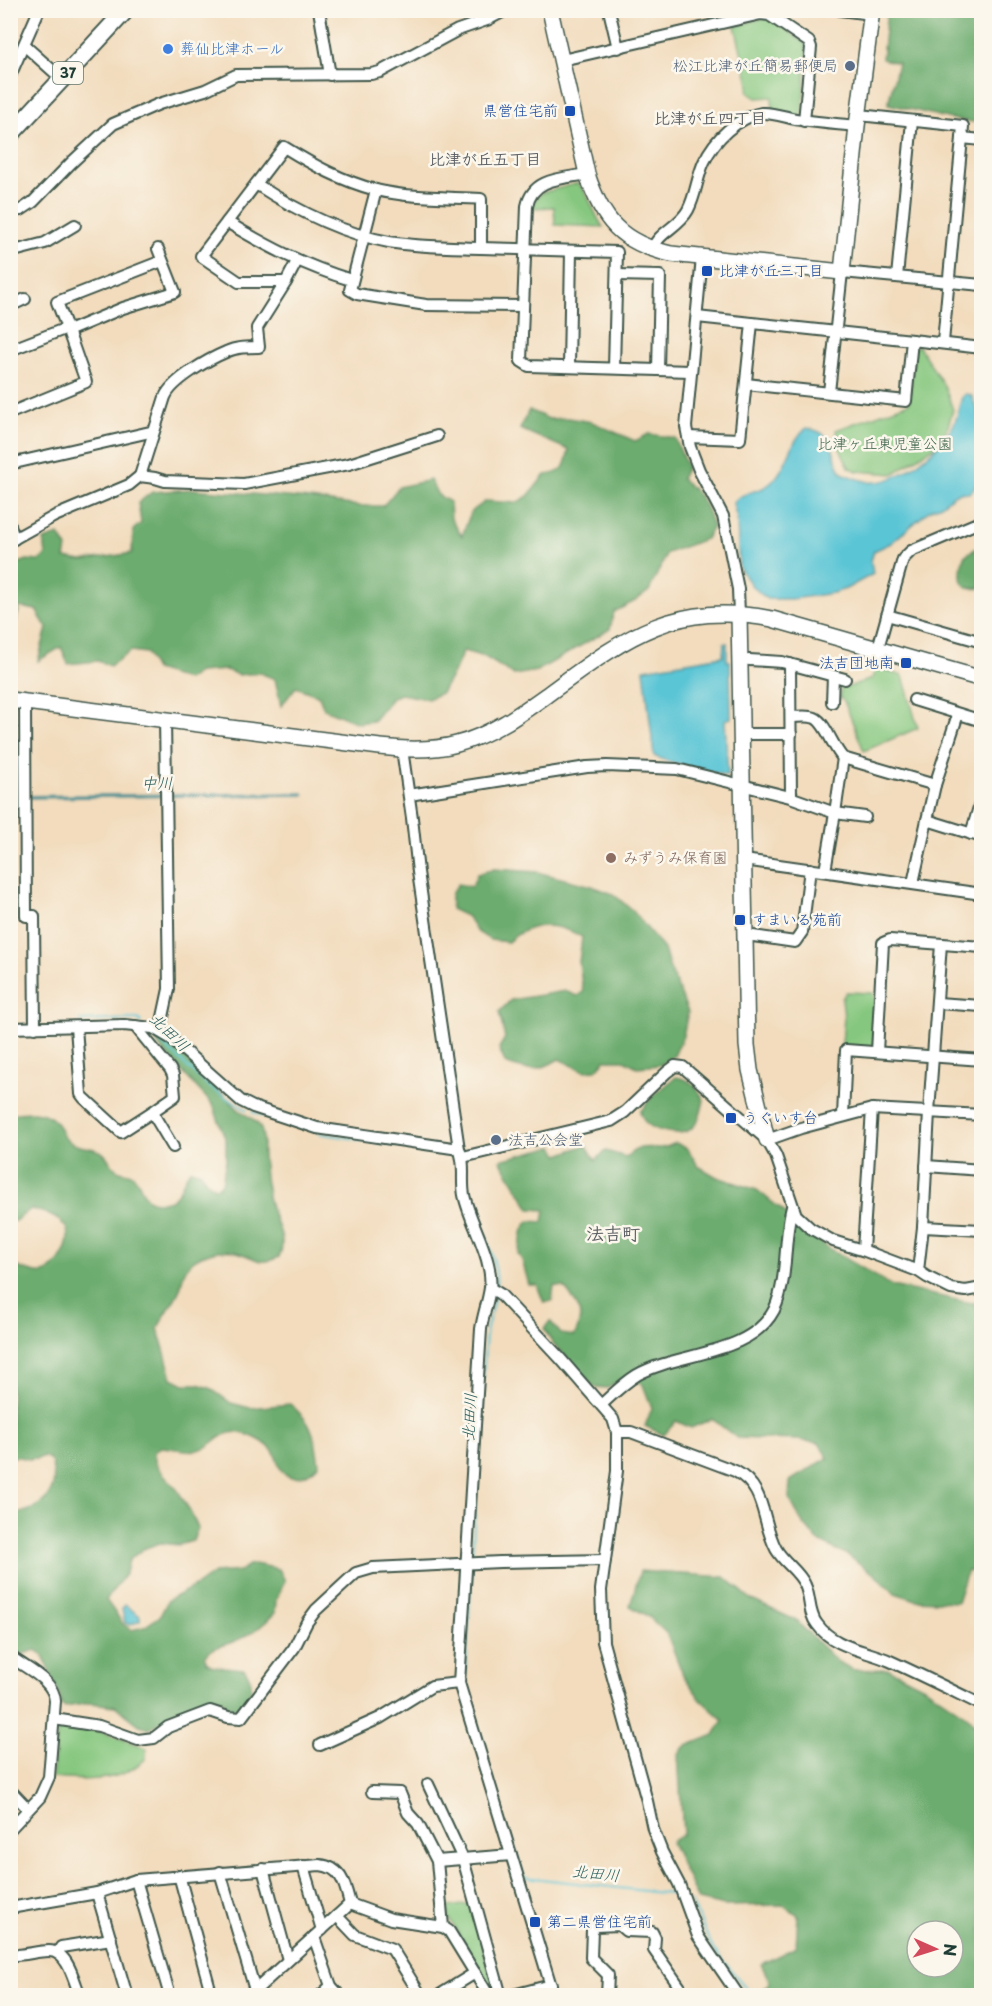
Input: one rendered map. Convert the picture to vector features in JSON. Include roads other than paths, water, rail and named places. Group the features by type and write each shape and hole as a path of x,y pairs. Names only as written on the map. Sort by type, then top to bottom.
{"main road":[{"name":"37","path":"10,135 126,10"}],"street":[{"path":"10,76 39,10"},
{"path":"319,10 330,75"},
{"path":"10,211 21,210 33,202 113,124 129,116 205,90 236,75 330,75 380,72 458,30 487,20 506,10"},
{"path":"550,10 594,197 614,227 628,238 652,249 702,257 981,285"},
{"path":"609,10 618,48"},
{"path":"829,392 872,12 840,10"},
{"path":"562,60 760,12 777,19 809,42 811,47 804,121"},
{"path":"24,45 62,79"},
{"path":"652,249 655,241 680,221 687,212 704,162 713,147 723,135 743,121 763,113 804,121 912,121 963,126 943,342"},
{"path":"897,277 912,121"},
{"path":"962,138 981,140"},
{"path":"286,282 239,282 201,256 284,147 328,173 376,190 481,199 481,248"},
{"path":"587,174 538,185 529,196 521,361 529,366 690,371"},
{"path":"256,184 290,206 334,226 364,236 408,244 617,252 614,368"},
{"path":"376,190 350,290 357,294 398,302 524,306"},
{"path":"227,222 260,243 297,261 351,280"},
{"path":"10,252 45,243 75,225"},
{"path":"10,350 175,291 158,249"},
{"path":"569,367 571,251"},
{"path":"702,257 686,427 699,470 723,516 738,589 747,1045 750,1070 767,1140 776,1156 792,1207 796,1215 810,1228 833,1242 863,1250 918,1271 951,1289 966,1291 981,1288"},
{"path":"10,413 86,382 57,302 162,261"},
{"path":"10,525 12,540 55,516 129,485 140,476 165,396 170,388 198,367 226,351 259,347 257,328 297,261"},
{"path":"616,275 660,276 657,370"},
{"path":"10,306 25,299"},
{"path":"697,318 943,342 981,348"},
{"path":"688,437 740,439 752,323"},
{"path":"746,384 906,400 912,340"},
{"path":"10,464 150,432 153,434"},
{"path":"140,476 165,481 244,484 348,464 437,436"},
{"path":"878,648 903,559 911,551 981,521"},
{"path":"36,1024 34,916 26,916 26,796 18,701 402,749 443,747 468,741 494,730 624,641 652,626 699,615 739,614 772,618 981,679"},
{"path":"887,615 981,642"},
{"path":"749,660 790,664 845,679"},
{"path":"790,664 791,798"},
{"path":"832,702 833,676"},
{"path":"914,700 981,721"},
{"path":"913,883 935,785 958,714"},
{"path":"790,717 812,717 820,721 835,749 843,758 935,785"},
{"path":"156,1029 169,989 165,719"},
{"path":"742,734 791,734"},
{"path":"402,749 418,872 461,1153 464,1191 467,1209 486,1261 490,1288 481,1329 459,1683 553,1990 509,1995"},
{"path":"825,871 843,758"},
{"path":"408,793 607,765 676,769 791,798 835,813 865,817"},
{"path":"927,820 976,836 981,797"},
{"path":"744,860 981,894"},
{"path":"746,935 795,942 802,932 810,869"},
{"path":"877,1052 883,943 891,940 981,947"},
{"path":"918,1271 923,1227 932,1056 941,944"},
{"path":"936,1003 981,1006"},
{"path":"10,1028 36,1024 76,1027 138,1026 156,1029 170,1038 241,1101 253,1107 317,1128 461,1153 611,1121 625,1112 675,1066 683,1067 767,1140"},
{"path":"76,1027 81,1094 121,1132 175,1096 173,1075 170,1069 138,1026"},
{"path":"843,1116 846,1050 981,1060"},
{"path":"767,1140 872,1109 981,1115"},
{"path":"863,1250 872,1109"},
{"path":"152,1112 173,1147"},
{"path":"926,1166 981,1170"},
{"path":"602,1404 638,1374 731,1344 750,1335 763,1324 773,1311 780,1293 792,1207"},
{"path":"923,1227 981,1230"},
{"path":"490,1288 507,1302 602,1404 613,1419 617,1432 617,1471 605,1560 601,1615 603,1642 648,1801 653,1829 684,1895 698,1936 738,1995"},
{"path":"617,1432 631,1432 735,1471 748,1479 756,1490 766,1516 770,1537 778,1552 803,1582 813,1617 824,1632 840,1643 890,1661 981,1705"},
{"path":"54,1719 99,1726 138,1740 154,1738 168,1727 210,1711 234,1719 241,1718 294,1648 316,1610 356,1573 373,1568 605,1560"},
{"path":"10,1654 52,1689 55,1695 49,1777 40,1797 10,1829"},
{"path":"320,1745 380,1718 432,1686 459,1683"},
{"path":"428,1784 463,1859 501,1995"},
{"path":"10,1790 28,1809"},
{"path":"372,1792 400,1793 408,1813 418,1824 437,1861 443,1927"},
{"path":"437,1861 511,1855"},
{"path":"10,1908 97,1893 136,1880 303,1866 326,1866 338,1872 343,1880 350,1904"},
{"path":"303,1866 331,1986 340,1995"},
{"path":"263,1869 288,1960"},
{"path":"220,1872 255,1992 350,1904"},
{"path":"178,1875 212,1995"},
{"path":"136,1880 170,1995"},
{"path":"97,1893 127,1995"},
{"path":"350,1904 391,1919 443,1927 449,1932 489,1995"},
{"path":"337,1916 356,1935 392,1949 421,1995"},
{"path":"607,1995 608,1976 591,1958 592,1929 595,1926 619,1926 626,1931 652,1932 655,1938 654,1950 686,1995"},
{"path":"58,1953 61,1947 111,1939"},
{"path":"10,1955 50,1951 58,1953 65,1960 80,1995"},
{"path":"438,1995 476,1973"},
{"path":"320,1995 331,1986"}],"water":[{"path":"965,394 971,395 981,419 982,475 969,493 960,492 931,509 891,543 874,551 871,561 873,574 846,589 793,599 767,599 752,586 739,567 737,519 733,503 742,495 764,488 774,480 796,439 806,428 823,434 828,439 842,473 869,482 880,481 892,478 916,465 937,447 954,424"},
{"path":"724,643 727,643 727,661 730,661 731,718 725,720 728,776 673,763 654,756 644,669 723,656"},
{"path":"304,793 304,795 11,798 10,796"},
{"path":"125,1605 140,1616 140,1621 130,1625 125,1623 122,1609"}],"waterway":[{"name":"北田川","path":"80,1021 138,1019 141,1022"},
{"name":"北田川","path":"149,1032 212,1089 247,1110"},
{"name":"北田川","path":"252,1112 292,1125"},
{"name":"北田川","path":"318,1133 455,1155 458,1163"},
{"name":"北田川","path":"468,1191 492,1253 496,1288"},
{"name":"北田川","path":"472,1560 486,1332 495,1294"},
{"name":"北田川","path":"465,1686 472,1566"},
{"name":"北田川","path":"511,1837 524,1877 679,1895"},
{"name":"北田川","path":"691,1901 713,1949 753,1996"}],"place":[{"name":"葬仙比津ホール","path":"168,49"},
{"name":"松江比津が丘簡易郵便局","path":"850,66"},
{"name":"県営住宅前","path":"570,111"},
{"name":"比津が丘三丁目","path":"707,271"},
{"name":"法吉団地南","path":"906,663"},
{"name":"みずうみ保育園","path":"611,858"},
{"name":"すまいる苑前","path":"740,920"},
{"name":"うぐいす台","path":"731,1118"},
{"name":"法吉公会堂","path":"496,1140"},
{"name":"第二県営住宅前","path":"535,1922"}],"district":[{"name":"比津が丘四丁目","path":"710,118"},
{"name":"比津が丘五丁目","path":"485,159"},
{"name":"法吉町","path":"613,1234"}],"park label":[{"name":"比津ヶ丘東児童公園","path":"885,444"}],"water label":[{"name":"中川","path":"157,783"}]}
